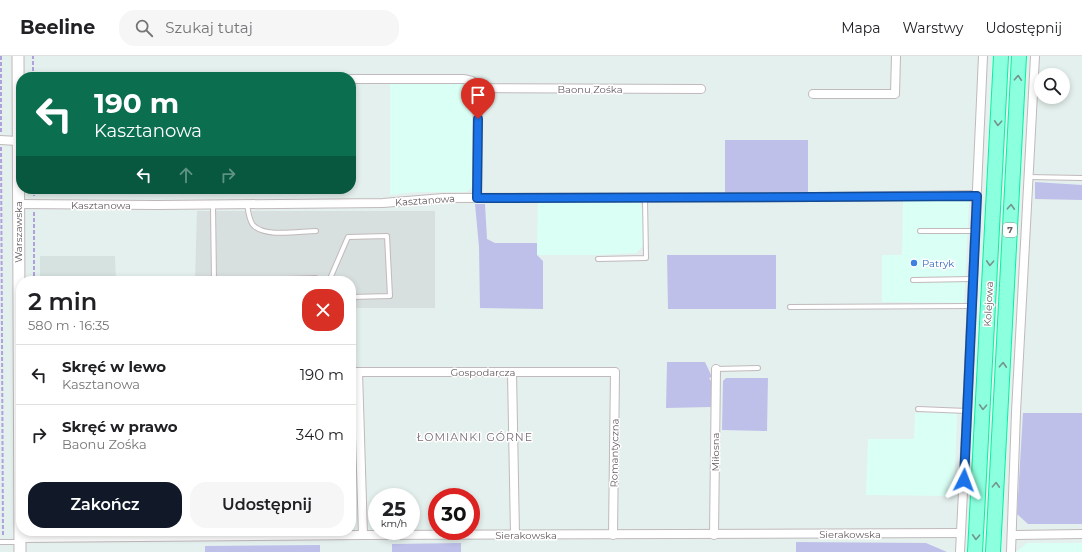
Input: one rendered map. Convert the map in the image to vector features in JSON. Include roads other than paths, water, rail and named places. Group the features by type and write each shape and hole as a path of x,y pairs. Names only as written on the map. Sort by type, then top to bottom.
{"highway":[{"name":"Kolejowa","path":"975,552 1001,56"},
{"name":"Kolejowa","path":"993,552 1019,56"}],"street":[{"name":"Warszawska","path":"18,56 19,72"},
{"path":"813,94 895,94 896,56"},
{"name":"Kolejowa","path":"960,552 983,56"},
{"path":"1011,552 1016,412 1035,56"},
{"name":"Baonu Zośka","path":"356,79 463,79 471,80 476,83 478,88 701,89"},
{"path":"477,198 478,88"},
{"path":"1,140 16,141"},
{"name":"Warszawska","path":"18,194 19,276"},
{"name":"Kasztanowa","path":"18,204 384,203 429,198 977,196"},
{"name":"Miłosna","path":"714,535 716,369"},
{"name":"Gospodarcza","path":"356,372 615,372"},
{"path":"512,372 515,534"},
{"name":"Romantyczna","path":"613,535 615,372"},
{"path":"356,408 363,535"},
{"name":"Sierakowska","path":"356,535 961,533"},
{"path":"1012,535 1082,534"},
{"name":"Sierakowska","path":"19,544 325,536"}],"lane":[{"path":"1028,177 1082,178"},
{"path":"598,259 646,258 645,198"},
{"path":"213,204 214,276"},
{"path":"247,204 248,214 252,224 260,230 270,233 316,231"},
{"path":"920,231 975,231"},
{"path":"331,276 348,237 387,236 390,296 356,297"},
{"path":"913,280 973,279"},
{"path":"790,307 971,306"},
{"path":"716,369 758,368"},
{"path":"918,409 967,411"},
{"path":"2,542 19,544"}],"place":[{"name":"Patryk","path":"914,263"}],"district":[{"name":"ŁOMIANKI GÓRNE","path":"475,437"}]}
